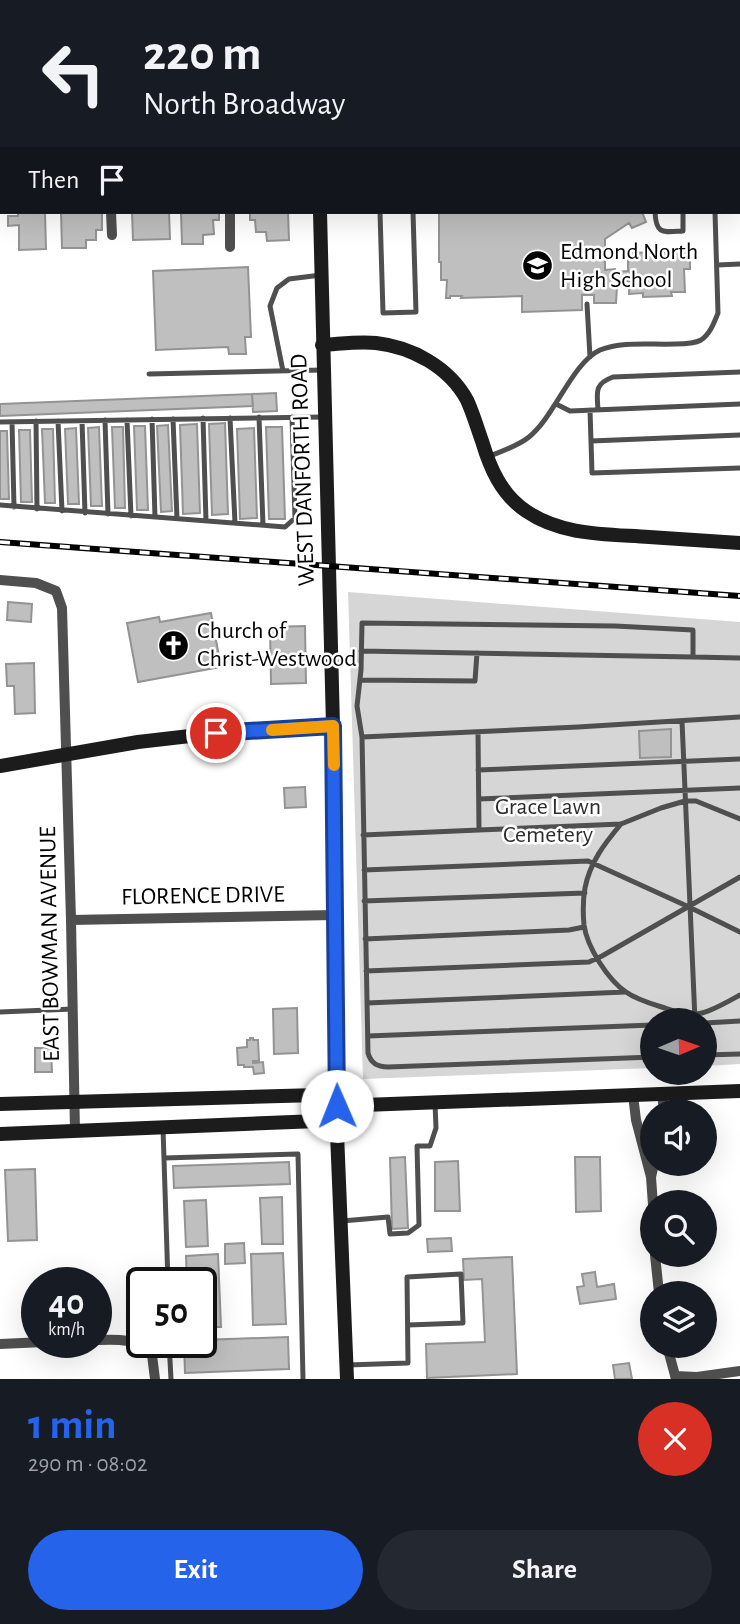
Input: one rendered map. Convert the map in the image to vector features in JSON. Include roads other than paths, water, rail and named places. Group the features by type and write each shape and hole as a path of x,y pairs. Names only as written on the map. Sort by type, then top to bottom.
{"main road":[{"name":"WEST DANFORTH ROAD","path":"320,214 333,726 337,1106 347,1372"},
{"path":"322,345 375,343 422,356 441,369 467,400 494,476 509,496 526,511 549,524 584,533 740,543"},
{"path":"0,766 138,742 333,726"},
{"path":"0,1104 318,1095 337,1106 740,1091"},
{"path":"0,1134 318,1121 337,1106"}],"street":[{"path":"111,214 112,235"},
{"path":"230,214 230,247"},
{"name":"EAST BOWMAN AVENUE","path":"0,580 36,583 56,591 62,608 75,1131"},
{"name":"FLORENCE DRIVE","path":"71,920 335,915"},
{"path":"662,1094 663,1099"},
{"path":"633,1096 635,1120 651,1177 652,1190"},
{"path":"112,1339 140,1344 152,1355 155,1379"},
{"path":"0,1344 21,1343"},
{"path":"670,1358 676,1378 740,1371"}],"lane":[{"path":"380,214 383,313 416,312 413,214"},
{"path":"655,214 656,225 666,232 683,231 683,214"},
{"path":"487,458 529,437 556,404 583,363 601,350 618,346 688,344 699,341 708,334 718,313 715,214"},
{"path":"717,265 740,264"},
{"path":"283,371 271,306 276,288 289,279 321,275"},
{"path":"587,304 590,357"},
{"path":"149,374 323,370"},
{"path":"597,410 597,388 603,380 613,377 740,372"},
{"path":"556,404 570,411 740,404"},
{"path":"590,410 592,473 740,468"},
{"path":"259,417 263,525"},
{"path":"0,505 285,527 295,517 292,417"},
{"path":"0,422 324,417"},
{"path":"203,418 206,521"},
{"path":"230,418 235,523"},
{"path":"127,419 131,516"},
{"path":"152,419 155,517"},
{"path":"173,419 177,519"},
{"path":"105,420 108,514"},
{"path":"58,421 62,511"},
{"path":"82,421 85,513"},
{"path":"12,422 14,507"},
{"path":"36,422 37,509"},
{"path":"591,441 740,435"},
{"path":"640,1057 382,1067 370,1059 362,737 357,706 362,622 693,630 693,657"},
{"path":"362,650 740,658"},
{"path":"360,680 475,681 477,653"},
{"path":"362,737 740,717"},
{"path":"682,721 695,1008"},
{"path":"478,732 479,830"},
{"path":"478,770 740,759"},
{"path":"479,799 740,788"},
{"path":"363,835 621,824 661,808 696,800 739,819"},
{"path":"621,824 598,853 590,871 585,893 584,927 597,957 616,984 625,992 664,1008"},
{"path":"364,870 588,861 740,932"},
{"path":"366,971 589,962 740,877"},
{"path":"364,901 585,893"},
{"path":"365,939 569,930 584,927"},
{"path":"367,1003 625,992"},
{"path":"714,1008 740,995"},
{"path":"0,1012 73,1009"},
{"path":"718,1022 740,1021"},
{"path":"368,1036 640,1026"},
{"path":"718,1055 740,1054"},
{"path":"341,1221 388,1217 390,1234 408,1233 419,1226 417,1146 430,1146 436,1129 435,1103"},
{"path":"163,1128 167,1267"},
{"path":"164,1158 298,1154 303,1379"},
{"path":"347,1372 408,1363 407,1276 461,1274 463,1322 408,1325"},
{"path":"169,1358 170,1379"}],"railway":[{"path":"0,542 740,596"}],"place":[{"name":"Edmond North High School","path":"537,266"},
{"name":"Church of Christ-Westwood","path":"174,645"}],"park label":[{"name":"Grace Lawn Cemetery","path":"548,821"}]}
